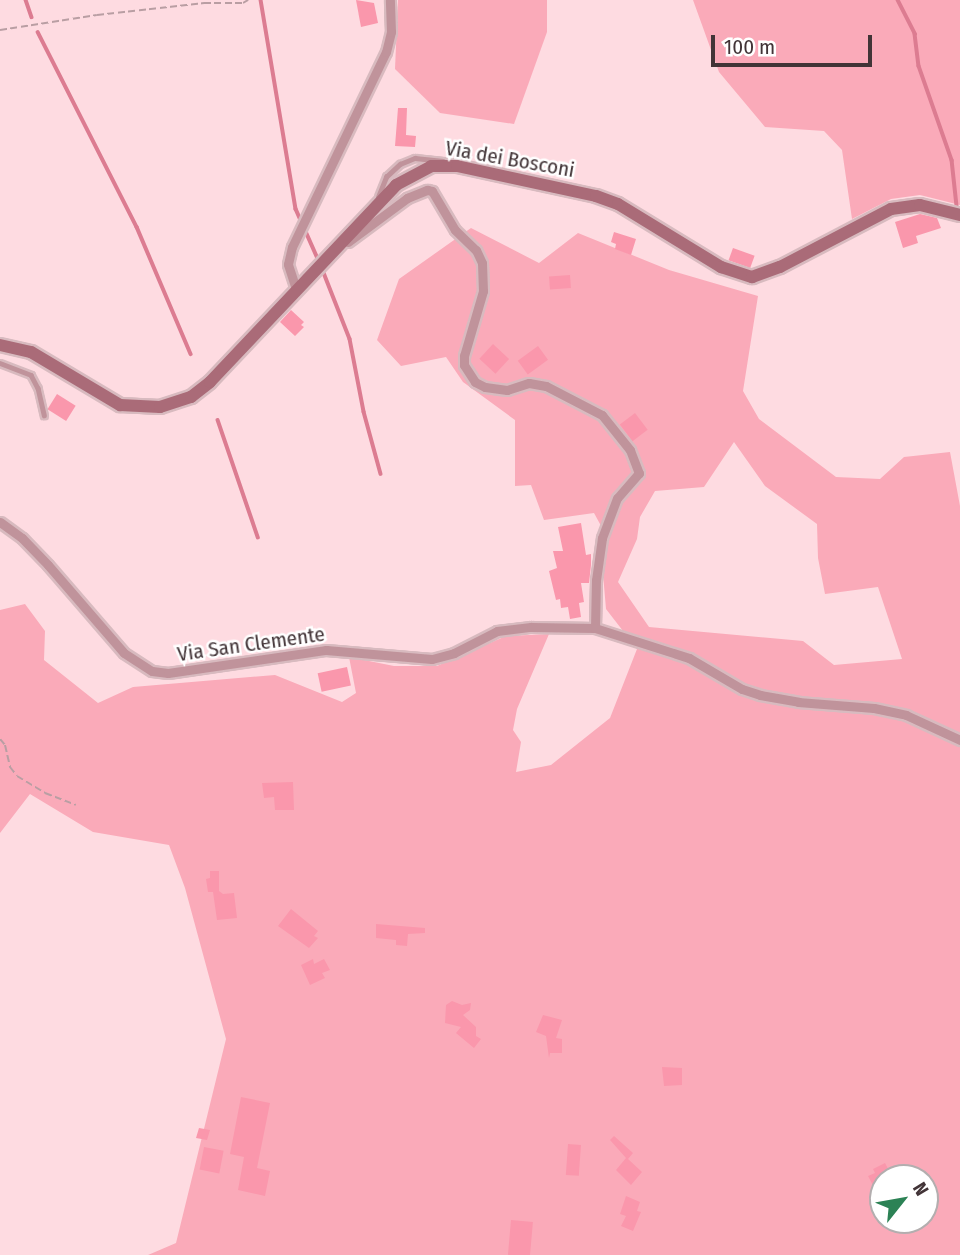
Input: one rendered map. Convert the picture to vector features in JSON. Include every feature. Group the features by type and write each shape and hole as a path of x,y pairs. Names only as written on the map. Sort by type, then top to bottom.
{"main road":[{"name":"Via dei Bosconi","path":"0,345 31,352 120,405 160,407 199,392 375,206 411,174 431,166 449,165 596,196 628,210 721,267 752,277 780,268 891,209 920,205 960,215"}],"street":[{"path":"296,289 288,264 305,218 386,52 391,32 390,0"},
{"path":"334,249 407,198 427,190 432,191 456,230 477,250 482,263 483,291 464,356 464,365 475,382 485,387 507,390 528,383 546,386 602,415 617,430 630,450 639,473 617,498 604,530 596,580 596,628"},
{"name":"Via San Clemente","path":"0,522 22,538 48,565 124,653 152,671 168,673 326,650 432,659 454,653 497,631 531,627 596,628 690,658 742,689 760,695 799,702 874,708 906,715 960,740"}],"lane":[{"path":"0,363 31,376 44,415"}],"path":[{"path":"0,30 97,15 204,3 243,3 248,0"},
{"path":"0,739 5,745 10,767 17,776 45,793 76,805"}],"shaded area":[{"path":"398,0 547,0 547,32 514,124 440,113 395,69"},
{"path":"693,0 960,0 960,205 920,195 891,199 852,219 842,150 824,131 765,127 719,72"},
{"path":"471,228 539,263 578,233 669,270 758,296 743,391 759,419 836,477 880,479 904,457 950,452 960,506 960,1255 148,1255 176,1243 226,1039 185,888 169,845 93,832 30,794 0,833 0,610 25,604 45,631 44,660 98,703 133,687 275,675 342,702 356,693 349,657 394,666 437,666 506,636 549,634 517,709 513,730 521,742 516,772 551,765 610,718 637,649 606,609 603,574 606,535 594,513 544,520 531,485 515,486 515,420 463,382 446,357 401,366 377,340 399,279","holes":["734,442 765,486 817,524 818,558 825,594 878,587 902,659 834,665 803,641 649,627 618,582 637,539 640,517 655,491 704,487"]}],"building":[{"path":"356,0 374,3 378,23 361,27"},
{"path":"398,108 407,108 406,135 416,136 415,147 395,146"},
{"path":"920,214 937,218 941,228 916,236 918,243 903,248 895,222"},
{"path":"614,232 636,239 631,255 615,249 616,244 611,242"},
{"path":"733,248 755,256 750,268 729,260"},
{"path":"570,275 571,288 550,289 549,276"},
{"path":"291,310 304,322 301,325 304,327 295,336 280,322"},
{"path":"493,344 509,359 495,374 479,359"},
{"path":"538,346 548,360 528,374 518,361"},
{"path":"57,394 76,406 66,421 47,409"},
{"path":"635,413 648,430 632,441 620,424"},
{"path":"581,523 586,555 591,554 589,583 581,583 584,602 579,603 581,617 570,619 568,607 561,608 560,599 556,600 549,571 557,568 553,551 563,551 558,527"},
{"path":"347,667 351,686 322,692 318,673"},
{"path":"293,782 294,810 275,810 274,797 264,798 262,783"},
{"path":"210,871 219,871 219,891 223,894 234,893 237,918 217,920 213,892 208,892 206,879 210,878"},
{"path":"291,909 318,931 314,936 318,938 309,948 278,926"},
{"path":"376,924 425,928 425,933 408,934 407,946 396,945 396,940 376,938"},
{"path":"313,959 314,964 324,959 330,970 322,973 325,978 310,985 301,965"},
{"path":"452,1001 462,1005 471,1003 470,1010 463,1015 476,1027 476,1036 481,1039 474,1048 456,1033 461,1027 445,1023 446,1005"},
{"path":"543,1015 562,1020 556,1038 562,1039 562,1053 550,1053 549,1058 546,1036 536,1032"},
{"path":"662,1067 682,1068 682,1085 664,1086"},
{"path":"241,1097 270,1103 257,1168 270,1171 265,1196 238,1190 244,1157 230,1154"},
{"path":"199,1128 210,1130 207,1140 196,1138"},
{"path":"614,1136 633,1153 628,1159 642,1172 631,1185 616,1170 626,1158 610,1140"},
{"path":"568,1144 581,1145 579,1176 566,1175"},
{"path":"204,1147 224,1151 219,1173 200,1170"},
{"path":"626,1196 640,1202 637,1211 641,1212 633,1231 621,1226 626,1216 620,1214"},
{"path":"511,1220 533,1222 530,1255 508,1255"}],"waterway":[{"path":"26,0 32,17"},
{"path":"261,0 296,209 319,261"},
{"path":"898,0 915,34 919,66 952,160 957,206"},
{"path":"38,32 137,227 191,354"},
{"path":"322,268 350,339 364,412 381,474"},
{"path":"218,420 258,537"}]}
